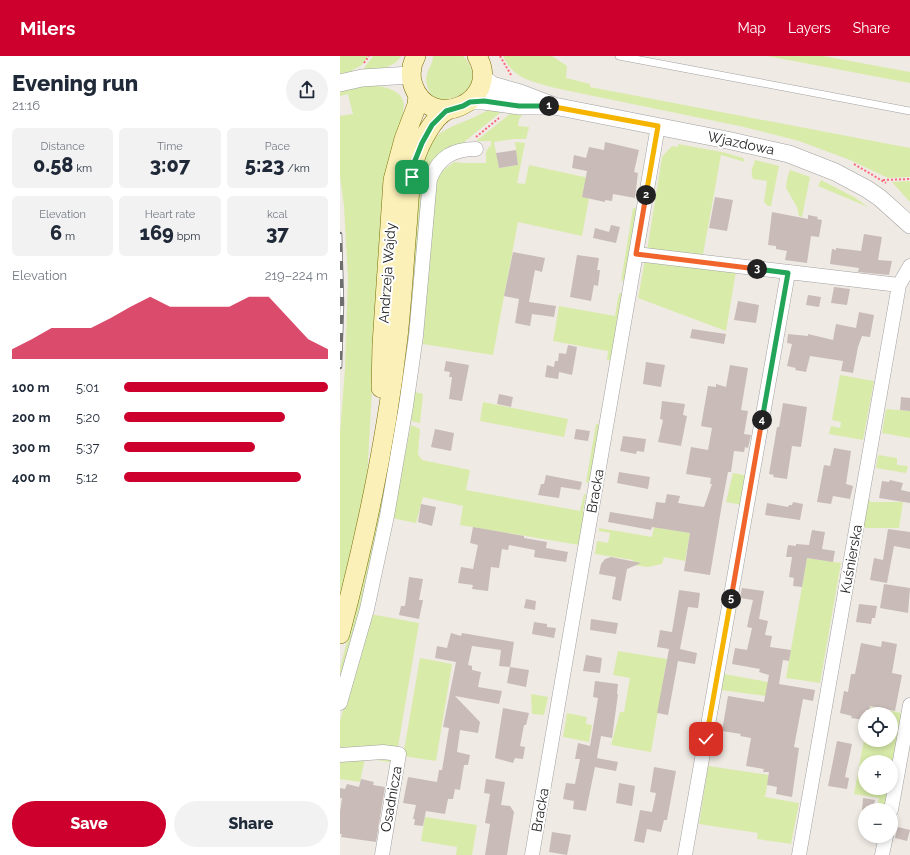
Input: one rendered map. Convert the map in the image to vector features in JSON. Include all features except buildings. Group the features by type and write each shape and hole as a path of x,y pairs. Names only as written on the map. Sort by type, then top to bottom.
{"main road":[{"path":"470,102 477,93 482,77 482,68 477,56"},
{"path":"414,61 415,90 418,95 435,108 448,110"},
{"name":"Andrzeja Wajdy","path":"381,455 382,344 393,180 398,158 417,105 418,95"},
{"name":"Andrzeja Wajdy","path":"340,634 364,536 391,401 398,342 409,196 414,163 418,151 428,132 439,117 448,110 463,106 470,102"}],"street":[{"path":"340,82 362,78 414,61"},
{"name":"Wjazdowa","path":"482,77 492,84 554,106 772,149 818,164 867,189 880,198 910,225"},
{"name":"Wjazdowa","path":"470,102 484,101 519,106 554,106"},
{"name":"Bracka","path":"532,855 658,126"},
{"path":"340,702 367,609 387,516 406,406 416,336 430,178 439,163 448,156 460,150 476,149"},
{"path":"636,254 899,285"},
{"name":"Kuśnierska","path":"798,855 899,285 910,266"},
{"path":"685,855 788,273"},
{"path":"892,803 910,705"},
{"name":"Osadnicza","path":"340,755 383,752 399,754 382,855"},
{"path":"882,855 885,843"}],"lane":[{"path":"619,56 910,111"}],"path":[{"path":"460,150 504,114"},
{"path":"883,180 910,179"}],"green space":[{"path":"340,56 368,56 361,66 354,69 350,73 340,75"},
{"path":"373,56 401,56 394,64 389,66 361,72"},
{"path":"433,56 463,56 467,60 473,76 467,90 457,97 438,102 430,92 426,80"},
{"path":"503,56 552,56 567,66 566,78 590,84 590,87 910,148 910,177 888,178 850,160 799,141 744,127 555,88 531,81 518,75 507,64"},
{"path":"767,56 823,56 910,72 910,83"},
{"path":"369,85 391,89 400,95 404,104 373,373 367,478 340,604 340,433 345,369 348,279 344,206 340,177 340,116 353,114 348,94 340,96 340,89"},
{"path":"493,109 501,112 463,143 437,159 403,402 362,608 340,684 340,668 367,565 420,170 432,142 437,136 449,128"},
{"path":"510,114 523,114 519,119 518,126 529,127 526,139 513,139 494,142 499,168 518,165 515,142 525,143 517,183 525,184 529,165 598,180 584,187 582,197 589,198 582,236 518,222 493,355 423,344 433,189 441,172 454,162 486,163 486,152 491,146 491,141 476,141"},
{"path":"678,144 722,152 743,158 745,162 721,155 702,260 647,251 662,157 672,146 678,147"},
{"path":"755,160 779,166 771,206 768,206 764,202 767,181 753,179 752,171"},
{"path":"790,170 810,177 802,217 799,216 797,207 786,188"},
{"path":"821,180 854,197 881,216 868,207 818,186"},
{"path":"910,181 910,202 892,182"},
{"path":"633,208 639,209 626,280 621,281"},
{"path":"645,260 736,271 726,331 638,298"},
{"path":"619,293 624,294 612,361 607,360 608,351 553,341 559,306 615,316"},
{"path":"840,375 874,381 863,440 829,434 831,426 840,428 841,422 832,420"},
{"path":"415,392 423,394 420,423 411,421"},
{"path":"483,402 568,419 564,437 480,421"},
{"path":"886,409 910,411 910,438 882,433"},
{"path":"596,424 600,425 591,483 586,482"},
{"path":"411,425 420,429 418,454 422,460 470,470 466,490 580,511 584,494 586,494 583,512 585,512 579,545 460,525 463,506 423,497 416,523 392,518"},
{"path":"878,455 897,458 897,465 908,466 906,473 876,468"},
{"path":"733,473 749,476 743,505 726,502"},
{"path":"868,500 870,500 870,502 903,502 899,528 866,528 863,526"},
{"path":"654,527 690,533 685,561 664,557 662,564 648,567 633,565 633,560 595,554 597,541 608,543 610,533 599,531 599,528 652,537"},
{"path":"807,558 841,563 820,683 786,678"},
{"path":"370,614 419,623 398,747 340,751 340,721"},
{"path":"618,651 667,659 651,752 611,745 620,712 624,712 630,678 613,675"},
{"path":"420,658 452,664 436,761 403,756"},
{"path":"724,674 768,682 782,698 721,690"},
{"path":"531,694 548,697 544,715 532,714"},
{"path":"898,712 902,713 898,736"},
{"path":"567,713 587,717 586,724 592,725 589,742 563,737"},
{"path":"863,747 896,747 895,755 861,755"},
{"path":"360,757 381,757 395,760 395,763 365,758 360,782 340,779 340,760"},
{"path":"708,766 769,775 765,797 799,803 791,844 757,839 758,833 699,824"},
{"path":"858,772 858,795 854,794"},
{"path":"860,795 888,795 886,803 878,803 879,798"},
{"path":"425,817 477,825 472,855 456,855 457,847 421,841"}],"railway":[{"path":"340,234 342,303 340,367"}],"route":[{"path":"412,177 418,151 432,125 446,111 456,109 470,102 484,101 519,106 554,106 658,126 636,254 788,273 706,739"}]}
